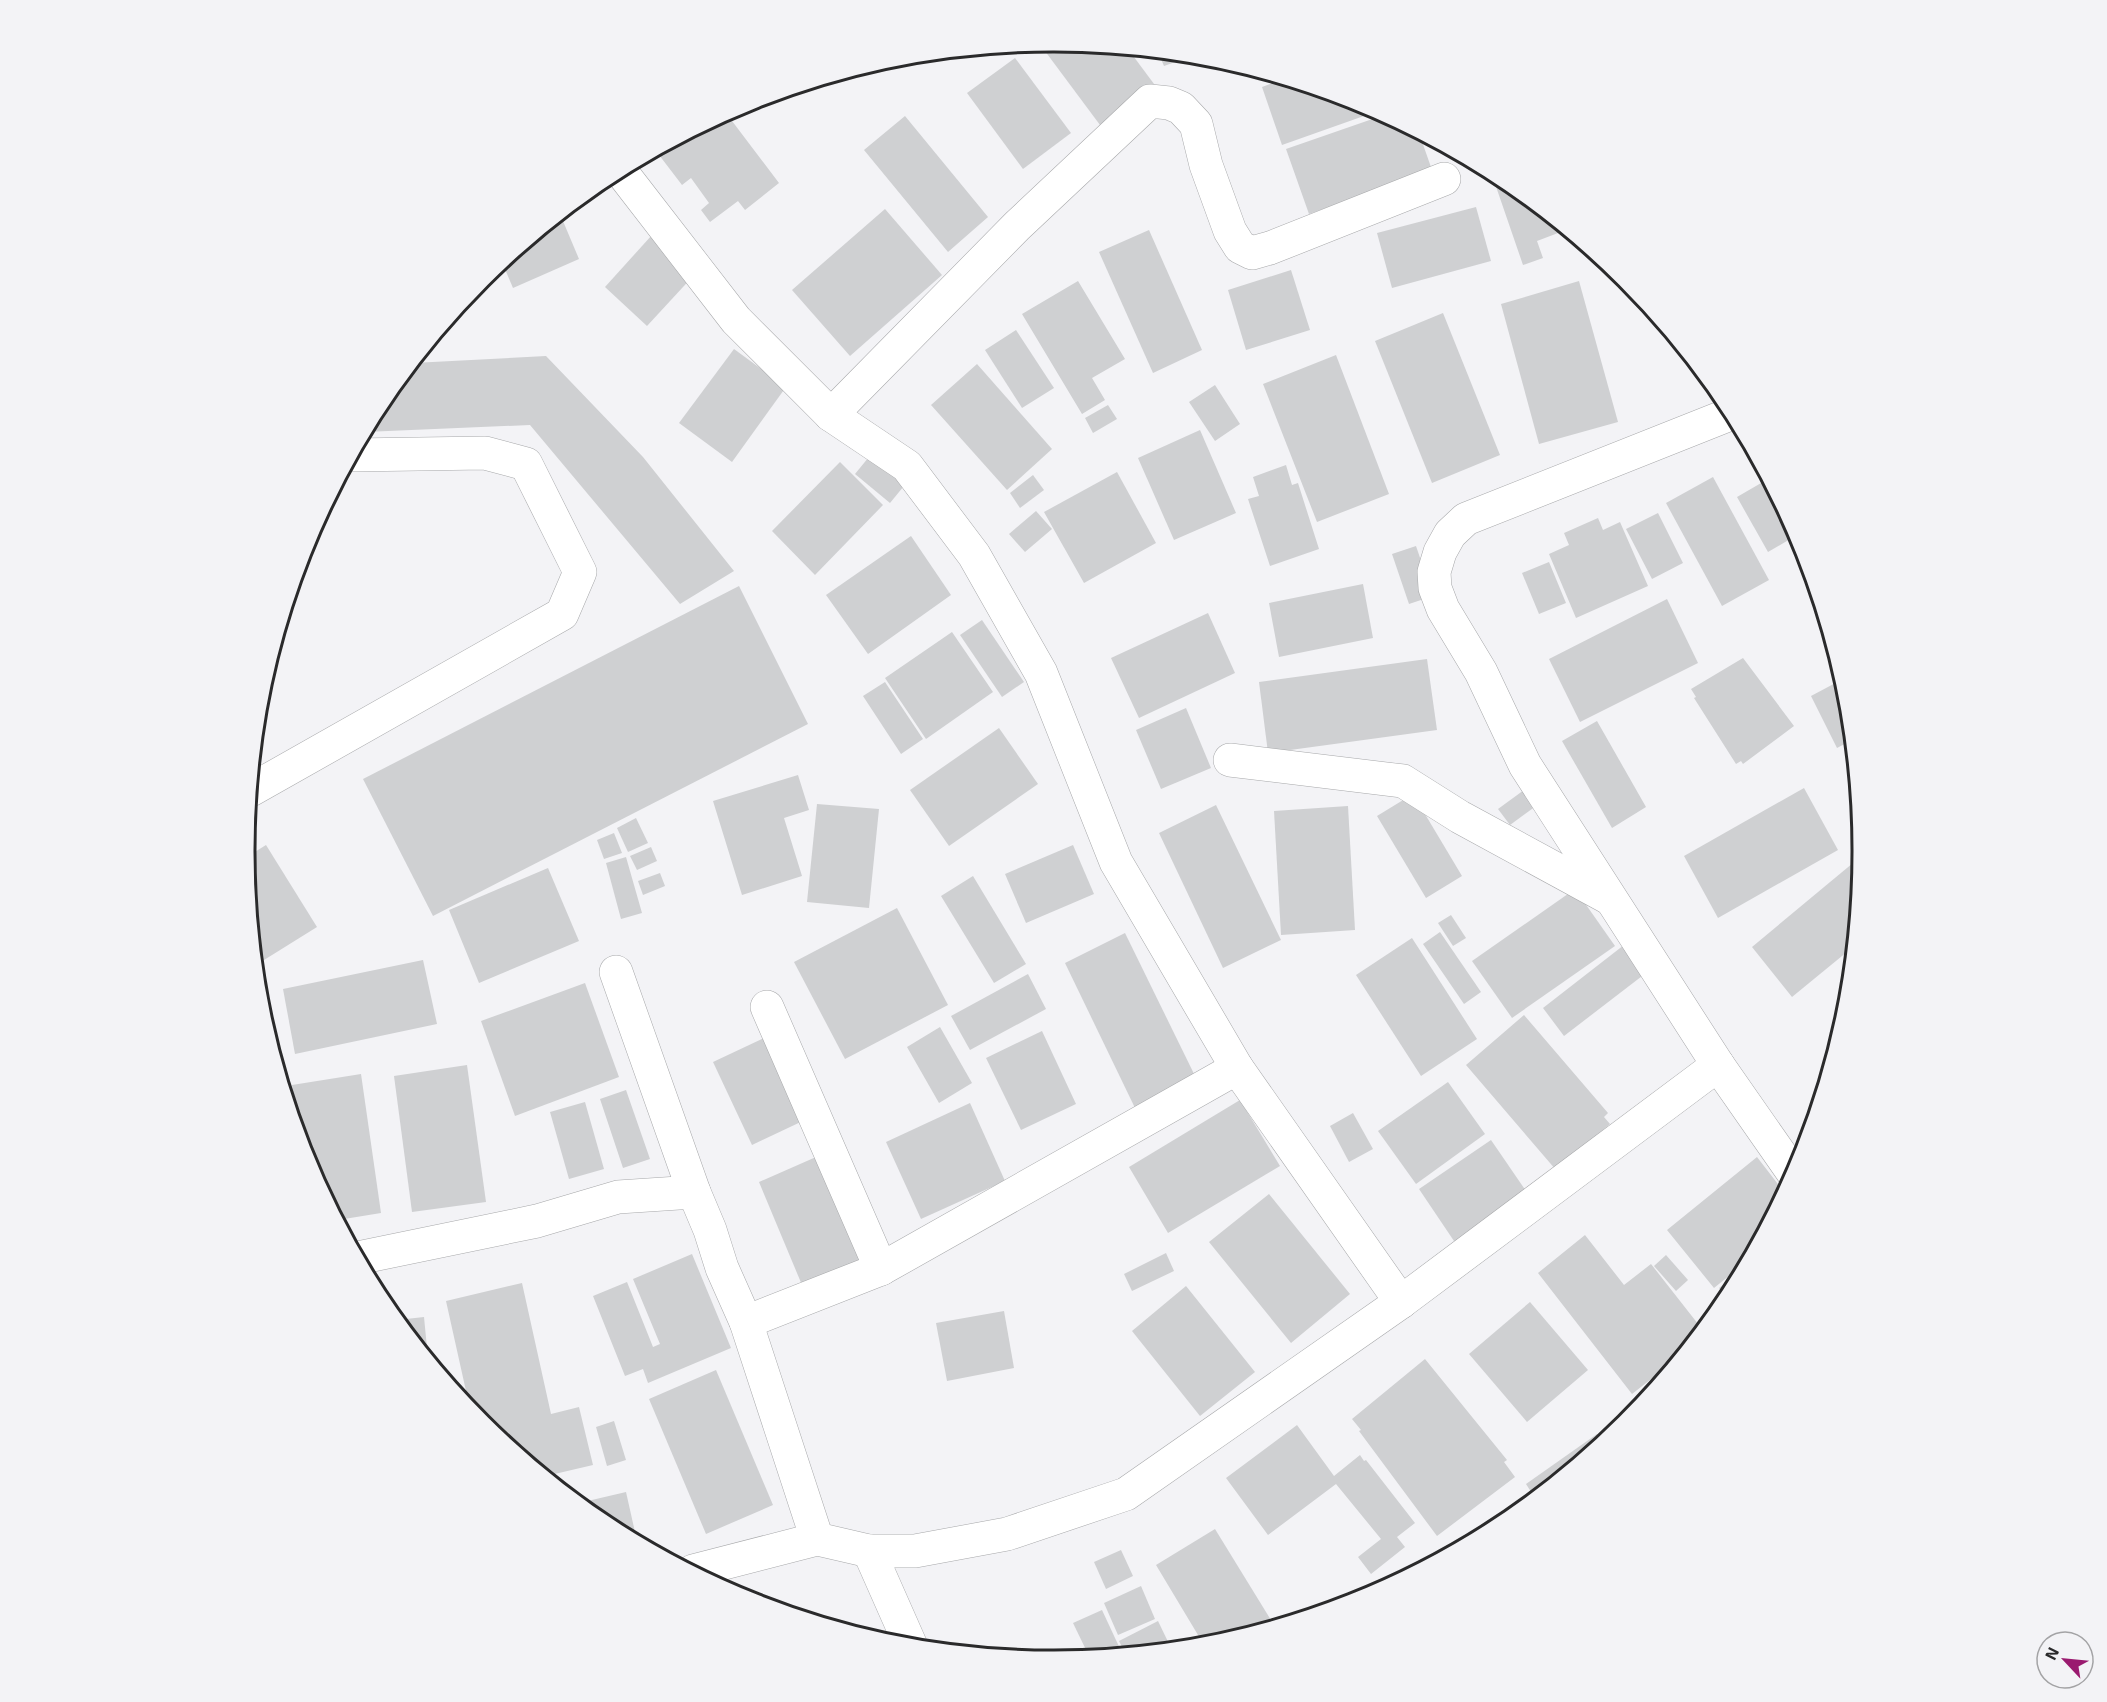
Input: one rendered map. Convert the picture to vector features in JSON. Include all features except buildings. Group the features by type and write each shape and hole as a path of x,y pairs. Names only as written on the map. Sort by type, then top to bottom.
{"street":[{"path":"831,415 1017,226 1150,101 1168,103 1181,108 1196,124 1206,165 1230,231 1240,247 1252,253 1270,248 1444,179"},
{"path":"626,177 736,320 831,415 907,466 974,555 1041,674 1116,862 1237,1068 1401,1302"},
{"path":"1723,417 1466,519 1450,534 1440,552 1434,572 1435,588 1443,609 1481,672 1525,765 1718,1065 1788,1165"},
{"path":"258,785 562,614 580,572 526,464 485,453 360,455"},
{"path":"1230,760 1403,781 1460,817 1613,900"},
{"path":"615,972 722,1268 746,1322 817,1539"},
{"path":"767,1007 881,1269"},
{"path":"703,1568 817,1539 869,1551 915,1551 1007,1534 1126,1494 1401,1302 1718,1065"},
{"path":"746,1322 881,1269 1237,1068"},
{"path":"366,1256 537,1221 618,1197 694,1192"},
{"path":"869,1551 906,1635"}]}
